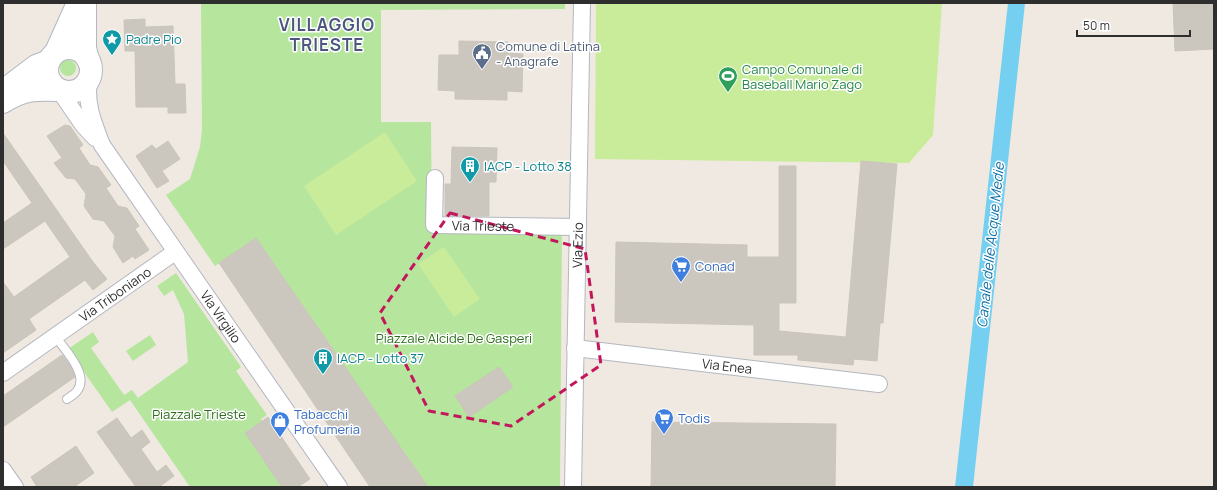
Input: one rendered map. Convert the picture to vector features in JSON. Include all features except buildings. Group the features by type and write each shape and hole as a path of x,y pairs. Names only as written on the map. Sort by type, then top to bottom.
{"main road":[{"path":"59,90 49,81 47,68 78,3"},
{"path":"3,102 23,91 34,89 59,90 65,92 79,90 88,70 85,48 85,3"},
{"path":"3,91 36,66 70,48 77,50 88,70"}],"street":[{"name":"Via Ezio","path":"573,487 582,3"},
{"path":"88,70 87,90 89,108 92,122 102,145"},
{"path":"59,90 83,125 102,145"},
{"name":"Via Virgilio","path":"102,145 339,487"},
{"name":"Via Trieste","path":"435,178 434,225 578,227"},
{"name":"Via Triboniano","path":"3,373 175,252"},
{"name":"Via Enea","path":"575,348 879,384"},
{"path":"3,470 15,487"}],"lane":[{"path":"55,336 81,373 81,382 78,391 67,399"}],"highlighted area":[{"path":"450,213 585,249 601,365 511,426 429,411 380,313"}],"green space":[{"name":"Piazzale Alcide De Gasperi","path":"201,3 565,3 565,9 381,10 381,122 431,122 432,230 562,231 560,487 428,487 256,238 215,266 166,195 190,179 200,147 202,129"},
{"name":"Campo Comunale di Baseball Mario Zago","path":"596,3 942,3 933,135 909,163 595,159"},
{"path":"68,60 74,62 76,68 74,74 68,76 62,74 60,68 62,62"},
{"path":"385,132 417,181 336,235 304,186"},
{"path":"444,247 480,299 454,317 418,264"},
{"name":"Piazzale Trieste","path":"176,273 241,367 236,371 267,415 261,419 262,421 245,433 282,487 190,487 130,400 112,412 68,349 93,332 99,342 91,348 124,395 132,390 138,398 188,362 184,314 173,290 164,296 157,286"},
{"path":"150,335 156,345 133,361 126,351"}],"water":[{"name":"Canale delle Acque Medie","path":"1008,3 1025,3 973,487 955,487"}],"place":[{"name":"Padre Pio","path":"112,56"},
{"name":"Comune di Latina - Anagrafe","path":"482,70"},
{"name":"Campo Comunale di Baseball Mario Zago","path":"728,93"},
{"name":"IACP - Lotto 38","path":"470,183"},
{"name":"Conad","path":"681,283"},
{"name":"IACP - Lotto 37","path":"323,375"},
{"name":"Todis","path":"664,435"},
{"name":"Tabacchi Profumeria","path":"280,438"}],"district":[{"name":"VILLAGGIO TRIESTE","path":"327,34"}]}
